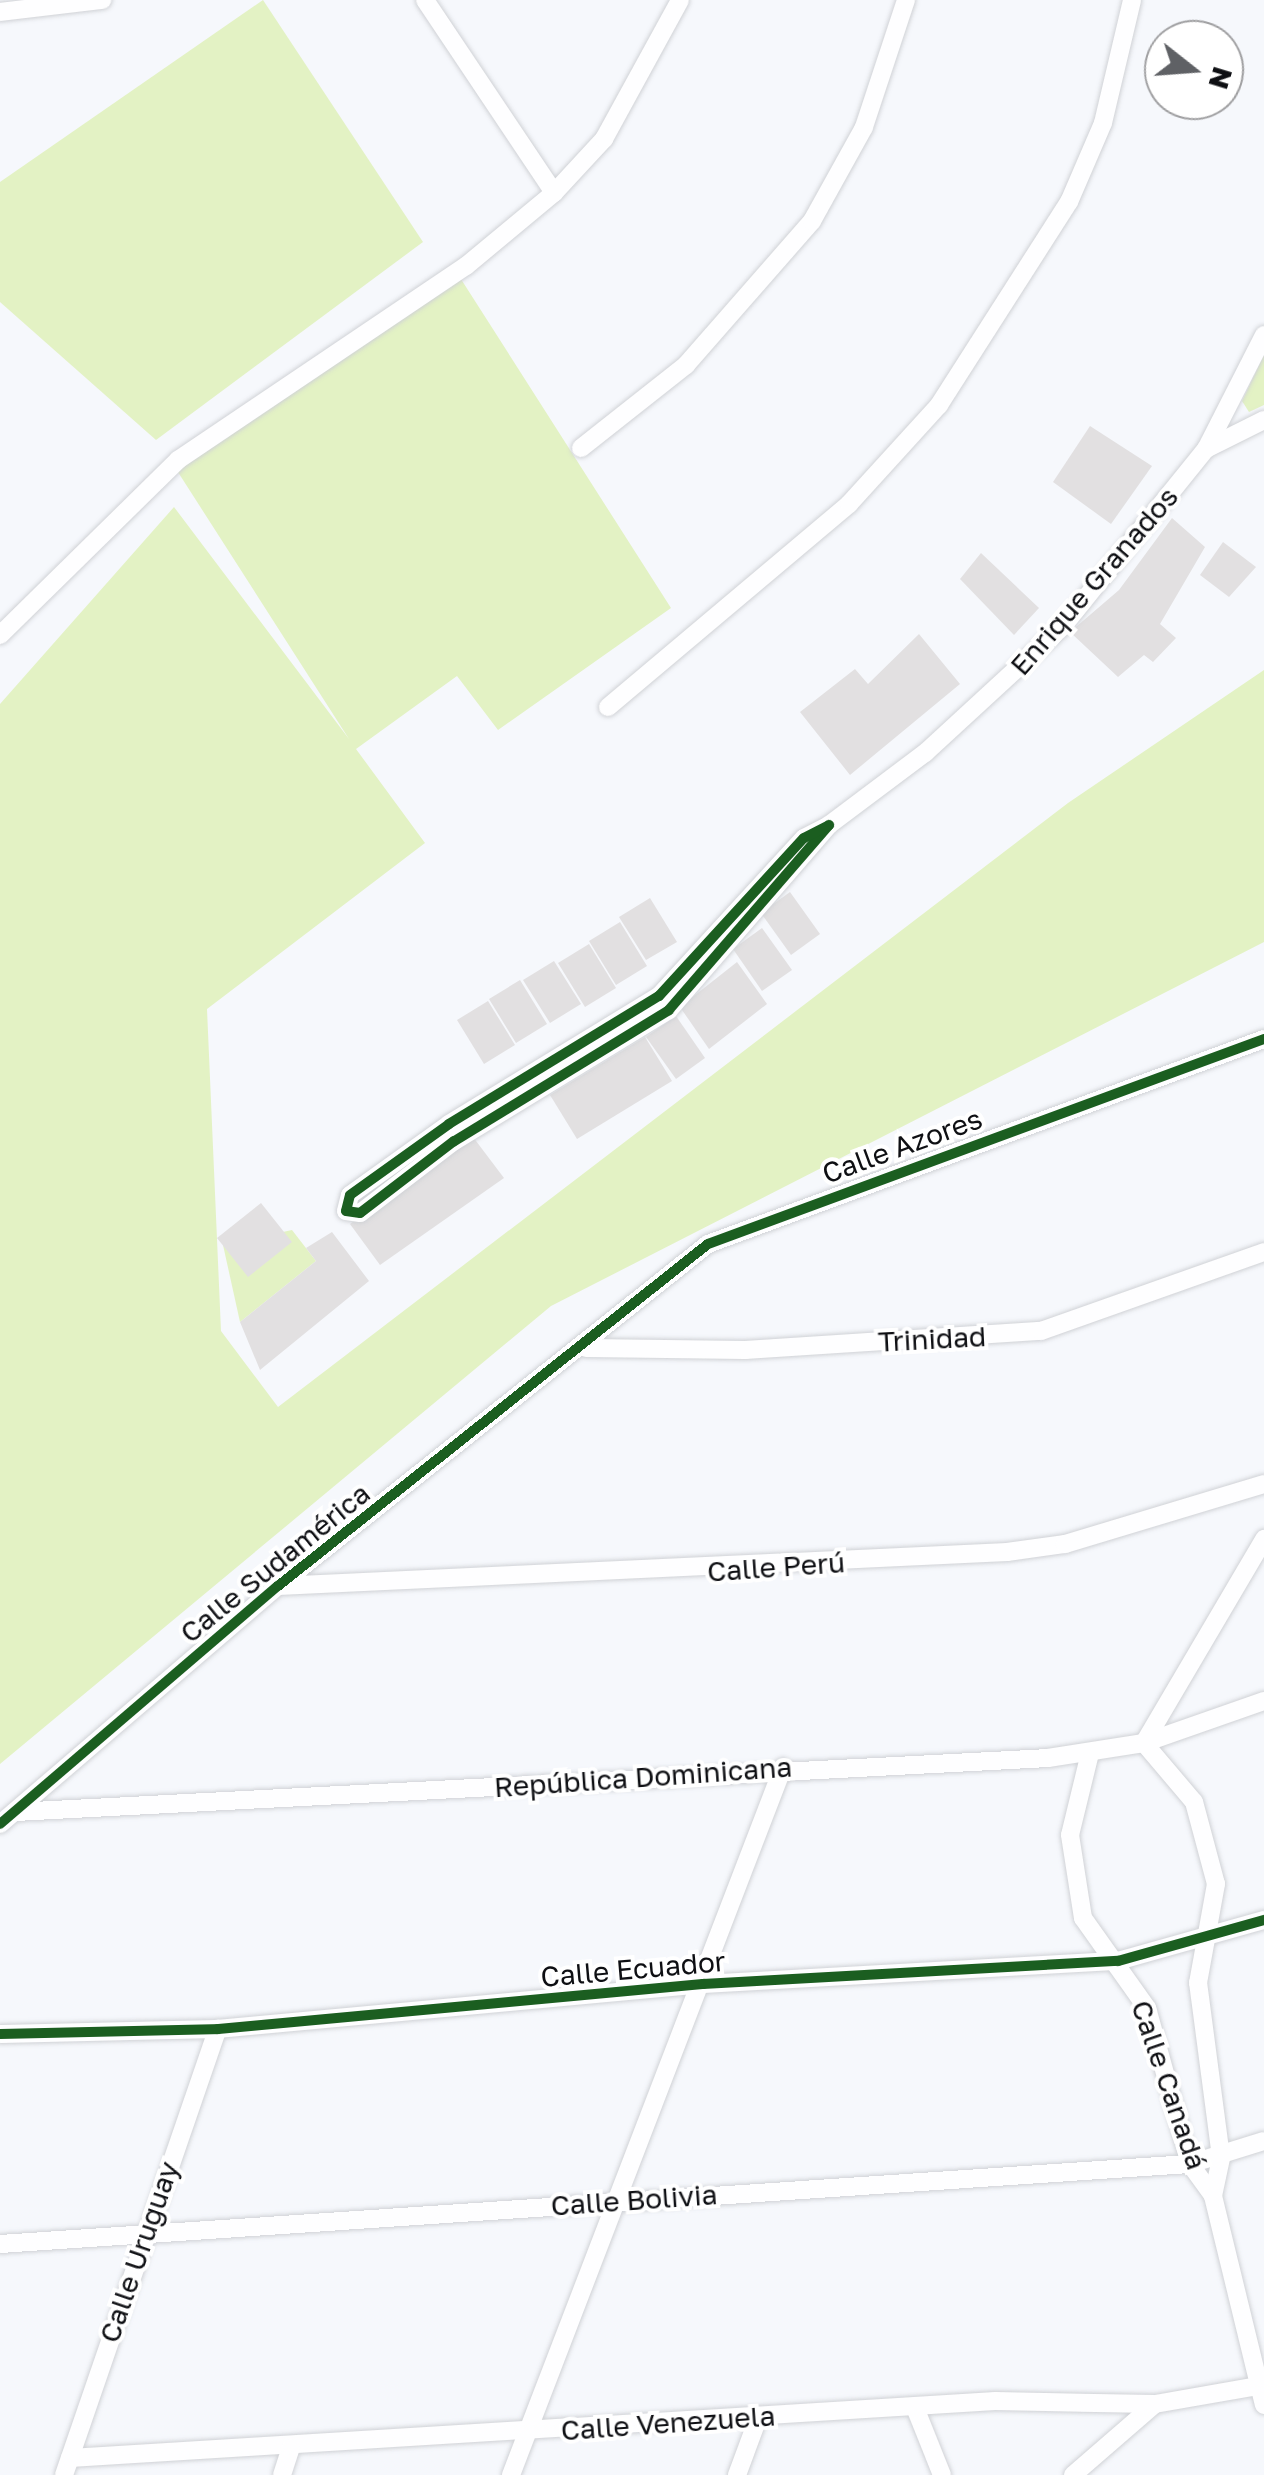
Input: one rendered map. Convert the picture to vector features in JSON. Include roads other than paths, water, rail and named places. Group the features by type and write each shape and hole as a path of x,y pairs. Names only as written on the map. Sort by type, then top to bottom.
{"street":[{"path":"0,12 102,0"},
{"path":"426,0 554,193"},
{"path":"0,635 178,460 466,266 554,193 604,139 680,0"},
{"path":"581,448 686,365 812,220 864,127 906,0"},
{"path":"608,707 849,504 939,405 1012,300 1103,123 1132,0"},
{"name":"Enrique Granados","path":"829,825 925,753 1063,626 1206,449 1264,336"},
{"path":"1206,449 1264,420"},
{"path":"829,825 668,1010 454,1141 360,1213 346,1210 350,1195 449,1124 659,996 804,838 829,825"},
{"name":"Calle Azores","path":"586,1348 708,1244 1264,1039"},
{"name":"Trinidad","path":"586,1348 746,1350 1042,1331 1264,1252"},
{"name":"Calle Sudamérica","path":"7,1818 278,1586 586,1348"},
{"name":"Calle Perú","path":"278,1586 1007,1552 1065,1544 1264,1484"},
{"path":"1144,1743 1264,1539"},
{"name":"República Dominicana","path":"7,1818 783,1768 1090,1753 1144,1743 1264,1701"},
{"name":"Calle Canadá","path":"1144,1743 1194,1802 1216,1884 1198,1983 1221,2157 1213,2196"},
{"name":"Calle Canadá","path":"1090,1753 1070,1835 1083,1918 1118,1961 1147,2008 1190,2164 1213,2196 1261,2392"},
{"path":"511,2475 612,2202 703,1984 783,1768"},
{"name":"Calle Ecuador","path":"0,2034 218,2030 703,1984 1118,1961 1208,1940 1264,1920"},
{"name":"Calle Uruguay","path":"67,2466 144,2234 218,2030"},
{"name":"Calle Bolivia","path":"0,2244 1190,2164 1264,2141"},
{"name":"Calle Venezuela","path":"67,2466 759,2416 1077,2398 1155,2404 1261,2392"},
{"path":"1073,2475 1155,2404"},
{"path":"916,2410 942,2475"},
{"path":"737,2475 759,2416"},
{"path":"282,2475 291,2448"}]}
